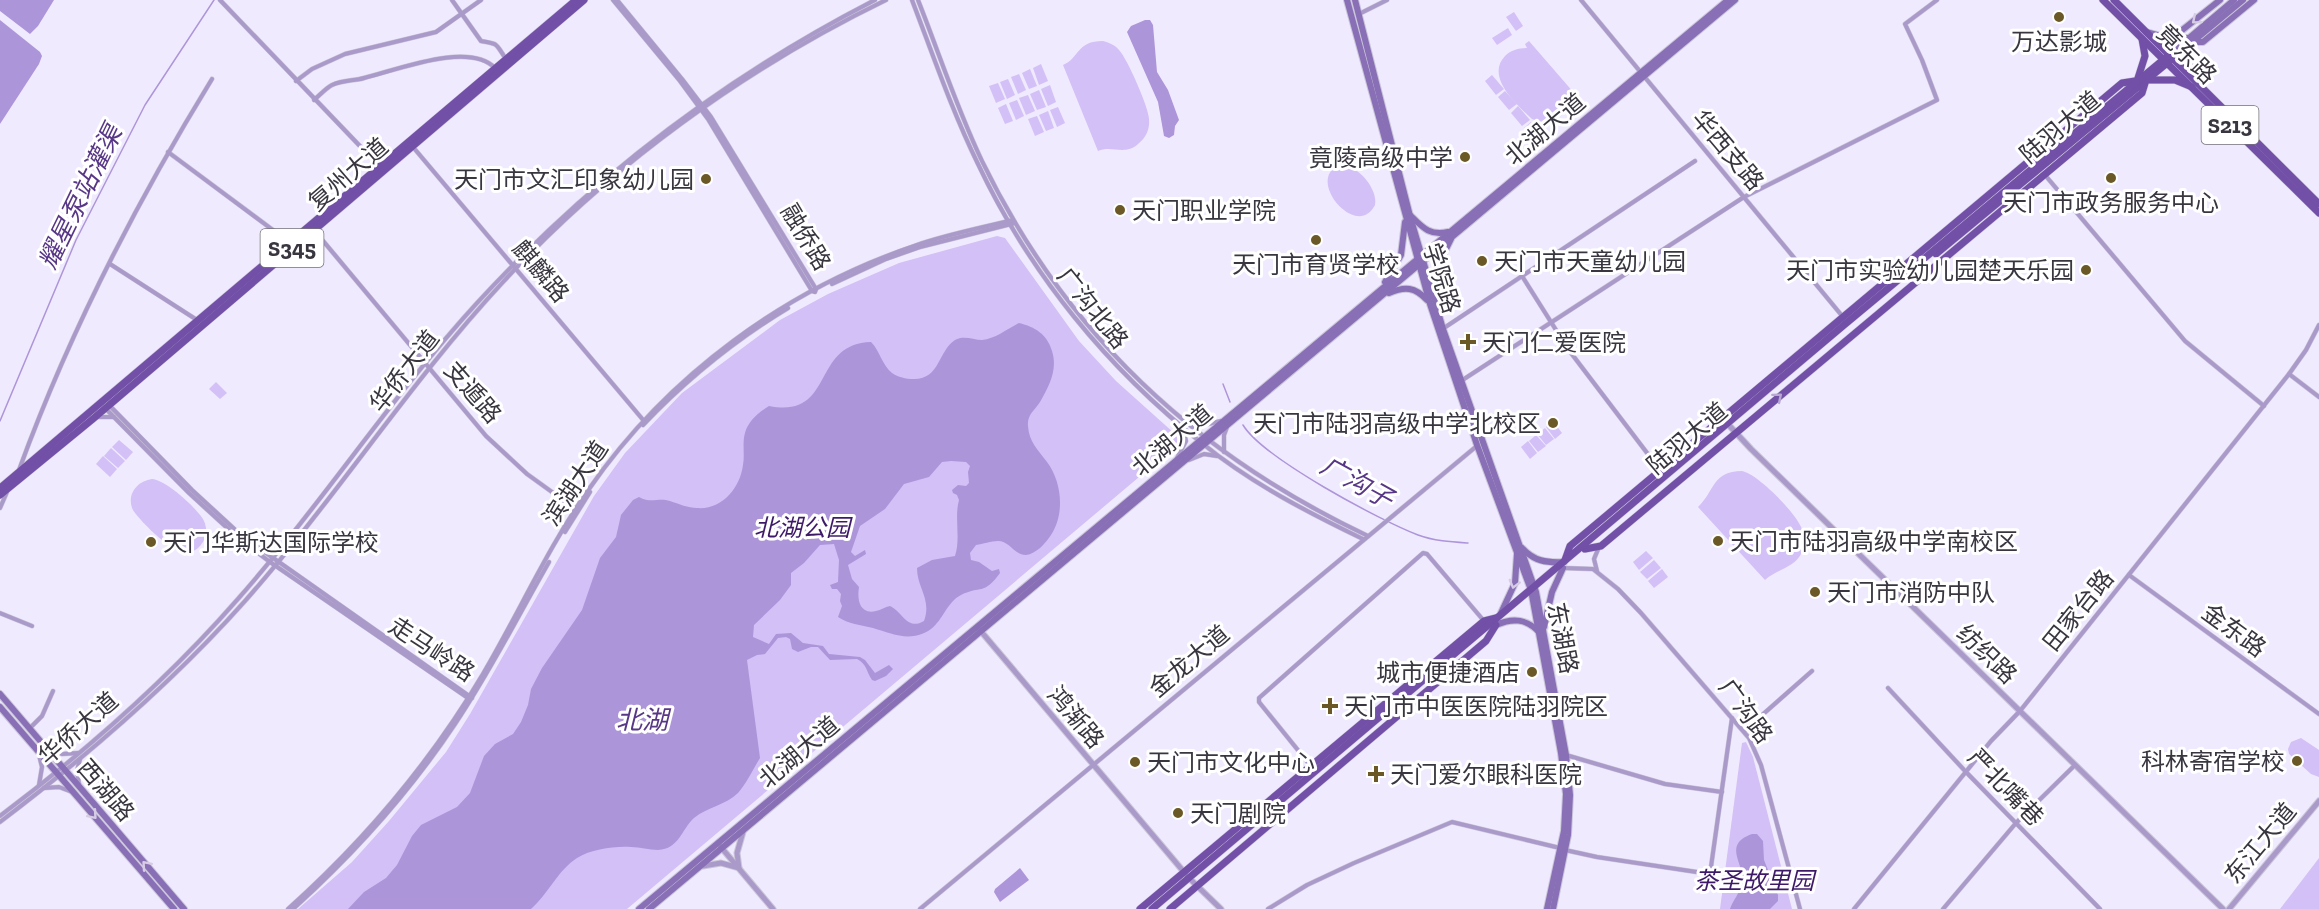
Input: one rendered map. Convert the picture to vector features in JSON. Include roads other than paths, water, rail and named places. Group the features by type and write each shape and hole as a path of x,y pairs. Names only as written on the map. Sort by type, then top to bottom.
{"main road":[{"name":"复州大道","path":"4,488 94,418 105,405 119,396 576,0"},
{"name":"复州大道","path":"410,143 584,0"},
{"name":"学院路","path":"1347,0 1432,302 1479,443 1533,591"},
{"name":"学院路","path":"1355,0 1408,217"},
{"name":"北湖大道","path":"1642,75 1728,0"},
{"name":"北湖大道","path":"639,909 720,845 1642,75 1735,0"},
{"name":"竟东路","path":"2103,0 2143,34"},
{"name":"竟东路","path":"2114,0 2168,59 2319,204"},
{"path":"2171,39 2220,0"},
{"name":"陆羽大道","path":"2191,40 2234,0"},
{"name":"陆羽大道","path":"1158,909 1729,425 2146,80 2168,59 2243,0"},
{"path":"2137,81 2145,56 2143,34 2203,42 2254,0"},
{"path":"1170,909 1183,898 1190,880 1311,766 1484,621 1518,620 1541,631 1552,591 1570,546 1660,471 1729,425 2045,174 2142,93 2146,80 2175,80 2195,85 2191,65 2191,40"},
{"name":"陆羽大道","path":"1564,565 1729,425 1845,319 2122,83 2137,81 2168,59"},
{"name":"竟东路","path":"2195,85 2319,213"},
{"path":"1379,294 1401,255 1408,217 1431,232 1453,233 1436,271 1432,302"},
{"name":"复州大道","path":"0,495 17,473 105,405 198,320 290,242 312,227"},
{"path":"1379,294 1400,288 1412,288 1432,302"},
{"name":"学院路","path":"1432,302 1443,329 1479,443"},
{"path":"1585,549 1601,546 1729,425"},
{"path":"1518,547 1535,559 1564,565"},
{"path":"1140,909 1165,888 1190,880 1486,640 1515,584 1518,547"},
{"name":"东湖路","path":"1533,591 1566,755 1571,803 1547,909"},
{"name":"北湖大道","path":"649,909 699,868 720,845 745,828 979,629"},
{"name":"东湖路","path":"1541,631 1565,786 1565,821 1553,909"},
{"name":"西湖路","path":"0,694 174,909"},
{"name":"西湖路","path":"0,706 38,751 61,771"},
{"name":"西湖路","path":"76,790 184,909"},
{"name":"陆羽大道","path":"1152,909 1190,880"}],"street":[{"path":"220,0 381,168"},
{"path":"452,0 481,41 492,41 506,59"},
{"path":"296,81 312,69 345,54 436,32 481,0"},
{"name":"融侨路","path":"615,0 702,107 814,291"},
{"name":"华侨大道","path":"80,755 188,652 238,600 427,366 514,267 605,185 702,107 789,47 875,0"},
{"name":"华侨大道","path":"702,107 794,50 886,0"},
{"name":"广沟北路","path":"912,0 977,163 1011,222 1093,332 1138,380 1203,441 1280,496 1363,539"},
{"name":"广沟北路","path":"918,0 972,139 1011,222"},
{"path":"1359,14 1387,0"},
{"name":"华西支路","path":"1581,0 1845,319"},
{"path":"1460,381 1744,197 1937,100 1905,24 1936,0"},
{"path":"314,99 329,86 340,82 453,57 486,60 495,68"},
{"path":"17,473 60,364 168,152 213,79"},
{"name":"麒麟路","path":"410,143 644,422"},
{"path":"168,152 290,242"},
{"path":"1443,329 1695,161"},
{"path":"2045,174 2185,341 2264,406"},
{"name":"滨湖大道","path":"293,909 334,871 378,824 436,751 470,697 577,510 617,452 681,384 720,351 765,319 814,291 903,250 936,239 1011,222"},
{"name":"支遁路","path":"312,227 480,430 533,479 577,510"},
{"path":"110,264 198,320"},
{"path":"1522,275 1551,323 1660,471"},
{"name":"田家台路","path":"1854,909 1966,772 2020,711 2264,406 2306,351 2319,325"},
{"name":"华侨大道","path":"0,822 187,661 245,600 427,366"},
{"path":"2289,374 2319,397"},
{"path":"94,418 116,415 119,396"},
{"name":"走马岭路","path":"105,405 206,509 271,560 470,697"},
{"path":"1181,422 1204,425 1226,422 1222,454 1204,454 1179,462 1186,441 1181,422"},
{"name":"纺织路","path":"1729,425 2223,909"},
{"name":"金龙大道","path":"920,909 1479,443"},
{"name":"广沟北路","path":"1222,454 1293,497 1368,536"},
{"path":"0,508 4,488"},
{"path":"1598,571 1594,559 1601,546"},
{"path":"1311,766 1259,702 1259,698 1423,553 1427,554 1484,621"},
{"path":"1564,565 1598,571"},
{"name":"广沟路","path":"1598,571 1633,604 1753,744 1761,765 1800,909"},
{"name":"金东路","path":"2128,575 2319,714"},
{"path":"0,613 32,626"},
{"name":"鸿渐路","path":"979,629 1190,880 1221,909"},
{"path":"1744,731 1812,671"},
{"name":"严北嘴巷","path":"1888,688 1966,772 2100,909"},
{"path":"29,728 42,716 53,691"},
{"name":"滨湖大道","path":"288,909 332,869 376,822 416,774 470,697"},
{"path":"1268,909 1307,885 1452,822 1598,857 1710,874 1732,717"},
{"path":"38,751 42,767 41,787 76,790 80,755 62,753 44,746"},
{"path":"1566,755 1665,784 1722,792"},
{"path":"1943,909 2016,823 2075,765"},
{"name":"华侨大道","path":"0,816 41,787"},
{"name":"东江大道","path":"2229,909 2319,801"},
{"path":"739,868 737,848 745,828"},
{"path":"720,845 773,909"},
{"path":"699,868 706,864 720,863 739,868"}],"water":[{"path":"0,0 54,0 38,26 30,34 0,11"},
{"path":"0,20 42,56 0,124"},
{"path":"1150,20 1153,25 1157,72 1168,90 1179,120 1175,126 1174,135 1169,138 1164,136 1158,102 1127,32 1131,26"},
{"name":"北湖","path":"1019,323 1040,332 1050,345 1054,358 1049,384 1028,422 1032,441 1056,479 1060,498 1055,527 1040,548 1026,555 998,541 976,545 970,553 971,560 979,562 992,571 999,569 1000,573 990,585 956,598 931,629 916,636 902,636 855,624 838,617 842,606 841,594 837,589 832,589 830,585 838,582 839,560 834,544 820,545 804,563 791,573 791,585 780,600 754,625 753,637 769,644 776,634 791,633 803,643 823,646 829,654 860,657 875,673 889,665 893,669 886,676 875,681 872,680 863,663 857,659 830,660 818,647 798,652 792,649 790,639 786,637 778,638 765,654 747,660 760,758 738,793 694,818 675,843 658,850 624,847 596,850 583,855 564,869 531,909 348,909 364,892 386,878 397,865 412,836 421,825 457,807 470,793 484,756 495,744 513,734 521,722 531,689 542,668 582,610 600,558 616,537 621,515 633,500 639,497 648,500 666,500 697,508 706,508 722,501 734,489 741,474 744,461 744,437 751,421 769,406 790,407 805,402 815,392 839,355 852,346 871,342 892,373 908,379 922,378 934,370 949,345 955,340 987,339","holes":["942,462 966,462 970,466 969,483 966,486 958,485 952,490 959,500 955,556 932,560 917,568 926,606 924,621 913,624 890,606 876,611 866,611 860,605 859,587 852,579 848,565 866,554 865,550 855,556 851,552 860,526 885,509 904,484 929,477"]},
{"path":"1757,834 1763,841 1764,860 1778,895 1778,901 1770,909 1730,909 1742,883 1736,849 1743,838"},
{"path":"1020,868 1029,880 1000,902 994,892 995,889"}],"waterway":[{"name":"耀星泵站灌渠","path":"0,421 76,240 145,105 214,0"},
{"name":"广沟子","path":"1223,384 1230,402"},
{"name":"广沟子","path":"1243,425 1273,454 1323,487 1377,516 1424,537 1468,543"}],"place":[{"name":"万达影城","path":"2059,17"},
{"name":"竟陵高级中学","path":"1465,157"},
{"name":"天门市政务服务中心","path":"2111,178"},
{"name":"天门市文汇印象幼儿园","path":"706,179"},
{"name":"天门职业学院","path":"1120,210"},
{"name":"天门市育贤学校","path":"1316,240"},
{"name":"天门市天童幼儿园","path":"1482,261"},
{"name":"天门市实验幼儿园楚天乐园","path":"2086,270"},
{"name":"天门仁爱医院","path":"1468,342"},
{"name":"天门市陆羽高级中学北校区","path":"1553,423"},
{"name":"天门市陆羽高级中学南校区","path":"1718,541"},
{"name":"天门华斯达国际学校","path":"151,542"},
{"name":"天门市消防中队","path":"1815,592"},
{"name":"城市便捷酒店","path":"1532,672"},
{"name":"天门市中医医院陆羽院区","path":"1330,706"},
{"name":"科林寄宿学校","path":"2297,761"},
{"name":"天门市文化中心","path":"1135,762"},
{"name":"天门爱尔眼科医院","path":"1376,774"},
{"name":"天门剧院","path":"1178,813"}],"park label":[{"name":"北湖公园","path":"802,527"},
{"name":"茶圣故里园","path":"1754,880"}]}
